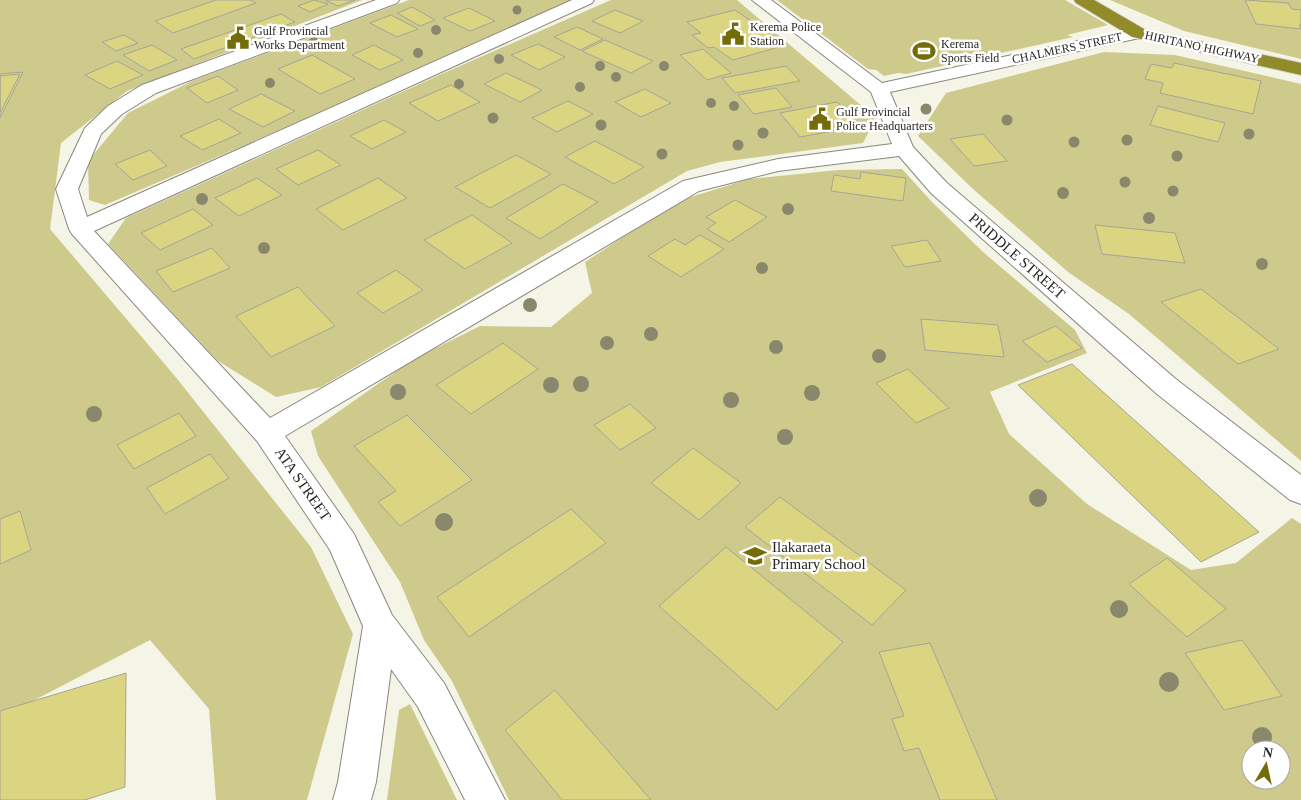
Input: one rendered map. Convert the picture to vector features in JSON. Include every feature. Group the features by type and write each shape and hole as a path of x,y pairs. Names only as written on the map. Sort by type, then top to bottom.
{"highway":[{"name":"HIRITANO HIGHWAY","path":"1082,0 1138,33 1301,69"}],"street":[{"path":"391,0 149,89 115,110 92,132 67,189 80,229 586,0"},
{"path":"760,0 879,89"},
{"name":"CHALMERS STREET","path":"879,89 1138,33"},
{"name":"PRIDDLE STREET","path":"879,89 904,150 940,188 1167,388 1301,492"},
{"path":"267,433 691,186 778,165 904,150"},
{"name":"ATA STREET","path":"80,229 267,433 343,543 380,626 431,696 486,800"},
{"path":"352,800 357,782 380,626"}],"shaded area":[{"path":"0,0 362,0 127,91 61,143 50,229 174,375 311,547 353,634 307,800 216,800 209,709 150,640 0,718"},
{"path":"409,0 572,0 303,120 105,205 89,200 88,161 128,113 192,81"},
{"path":"611,0 737,0 876,118 863,143 720,162 687,171 321,387 276,397 218,361 108,244 126,218 437,76"},
{"name":"Kerema Sports Field","path":"777,0 1065,0 1108,25 1067,35 1073,37 906,74 898,73 884,76 876,70 868,69"},
{"path":"1110,0 1301,0 1301,59 1184,31"},
{"path":"1104,52 1175,55 1301,84 1301,461 1129,314 1068,272 973,189 918,136 946,93"},
{"path":"902,169 932,202 983,252 1075,330 1087,353 990,392 1009,434 1087,504 1191,570 1236,563 1292,518 1301,524 1301,800 509,800 452,681 424,640 400,582 318,456 311,431 412,360 480,326 551,327 592,293 585,262 678,201 749,179 838,170"},
{"path":"410,704 457,800 387,800 399,710"}],"building":[{"path":"216,0 250,0 256,3 173,33 155,21"},
{"path":"314,0 328,4 310,12 298,6"},
{"path":"325,0 355,0 338,6"},
{"path":"1245,0 1288,3 1292,9 1301,10 1301,25 1299,25 1301,29 1256,24"},
{"path":"412,7 435,20 420,26 397,13"},
{"path":"469,8 495,21 470,31 443,18"},
{"path":"615,10 643,21 620,33 592,21"},
{"name":"Kerema Police Station","path":"735,10 786,45 733,60 714,47 708,48 692,35 701,33 687,22"},
{"path":"281,14 295,22 194,59 181,49"},
{"path":"391,15 418,29 397,37 370,23"},
{"path":"577,27 603,39 580,50 554,37"},
{"path":"124,35 138,43 116,51 102,42"},
{"path":"605,40 653,61 631,73 582,51"},
{"path":"538,44 565,57 539,70 511,55"},
{"path":"152,45 177,60 149,71 123,55"},
{"path":"374,45 403,60 380,70 352,55"},
{"path":"703,49 731,73 707,80 680,55"},
{"path":"312,55 355,79 320,94 278,69"},
{"path":"117,61 143,75 110,89 85,75"},
{"path":"1174,63 1261,81 1253,114 1160,93 1163,83 1145,79 1151,64 1172,68"},
{"path":"786,66 800,81 735,93 722,78"},
{"path":"23,72 0,118 0,74"},
{"path":"506,73 542,90 520,102 484,84"},
{"path":"20,74 0,113 0,76"},
{"path":"218,76 238,90 207,103 187,88"},
{"path":"451,85 480,102 438,121 409,103"},
{"path":"776,88 792,107 754,114 738,95"},
{"path":"645,89 671,103 641,117 615,102"},
{"path":"261,94 295,111 263,127 229,109"},
{"path":"568,101 593,114 557,132 532,118"},
{"path":"837,102 860,126 800,137 780,113"},
{"path":"1158,106 1225,123 1218,142 1150,125"},
{"path":"219,119 241,133 202,150 180,136"},
{"path":"384,120 406,132 372,149 350,136"},
{"path":"983,134 1007,161 974,166 950,139"},
{"path":"595,141 644,167 614,184 565,157"},
{"path":"150,150 167,166 133,180 115,164"},
{"path":"318,150 341,165 298,185 276,169"},
{"path":"516,155 551,174 490,208 455,187"},
{"path":"861,172 906,178 903,201 831,191 834,175 860,179"},
{"path":"257,178 282,195 239,216 215,198"},
{"path":"378,178 407,198 343,230 316,209"},
{"path":"563,184 598,202 540,239 506,218"},
{"path":"735,200 767,217 729,242 707,229 716,223 706,217"},
{"path":"193,209 213,225 160,250 141,233"},
{"path":"472,215 512,243 465,269 424,240"},
{"path":"1095,225 1175,233 1185,263 1102,254"},
{"path":"700,235 724,249 681,277 648,256 675,239 685,245"},
{"path":"927,240 941,261 905,267 891,246"},
{"path":"212,248 230,268 173,292 156,271"},
{"path":"396,270 423,290 383,313 357,293"},
{"path":"298,287 335,326 271,357 236,316"},
{"path":"1201,289 1279,349 1238,364 1161,302"},
{"path":"921,319 998,325 1004,357 925,350"},
{"path":"1056,326 1082,348 1047,362 1022,341"},
{"path":"503,343 538,369 471,414 436,385"},
{"path":"1072,364 1259,532 1201,562 1018,385"},
{"path":"908,369 949,408 916,423 876,383"},
{"path":"630,404 656,428 620,450 594,425"},
{"path":"179,413 196,436 134,469 117,445"},
{"path":"407,415 472,480 400,526 378,502 396,491 354,446"},
{"path":"693,448 741,483 699,520 651,483"},
{"path":"210,454 229,478 165,514 147,488"},
{"path":"780,497 906,590 872,625 745,527"},
{"path":"571,509 606,543 469,637 437,597"},
{"path":"20,511 31,550 0,564 0,519"},
{"path":"726,547 843,642 777,710 659,606"},
{"path":"1167,558 1226,609 1187,637 1129,584"},
{"path":"1242,640 1282,696 1224,710 1185,653"},
{"path":"930,643 997,800 940,800 919,748 904,751 892,719 904,716 879,652"},
{"path":"126,673 125,787 85,800 0,800 0,711"},
{"path":"555,690 651,800 562,800 505,730"}],"place":[{"name":"Kerema Police Station","path":"733,34"},
{"name":"Gulf Provincial Works Department","path":"238,38"},
{"name":"Kerema Sports Field","path":"924,51"},
{"name":"Gulf Provincial Police Headquarters","path":"820,119"},
{"name":"Ilakaraeta Primary School","path":"755,556"}]}
